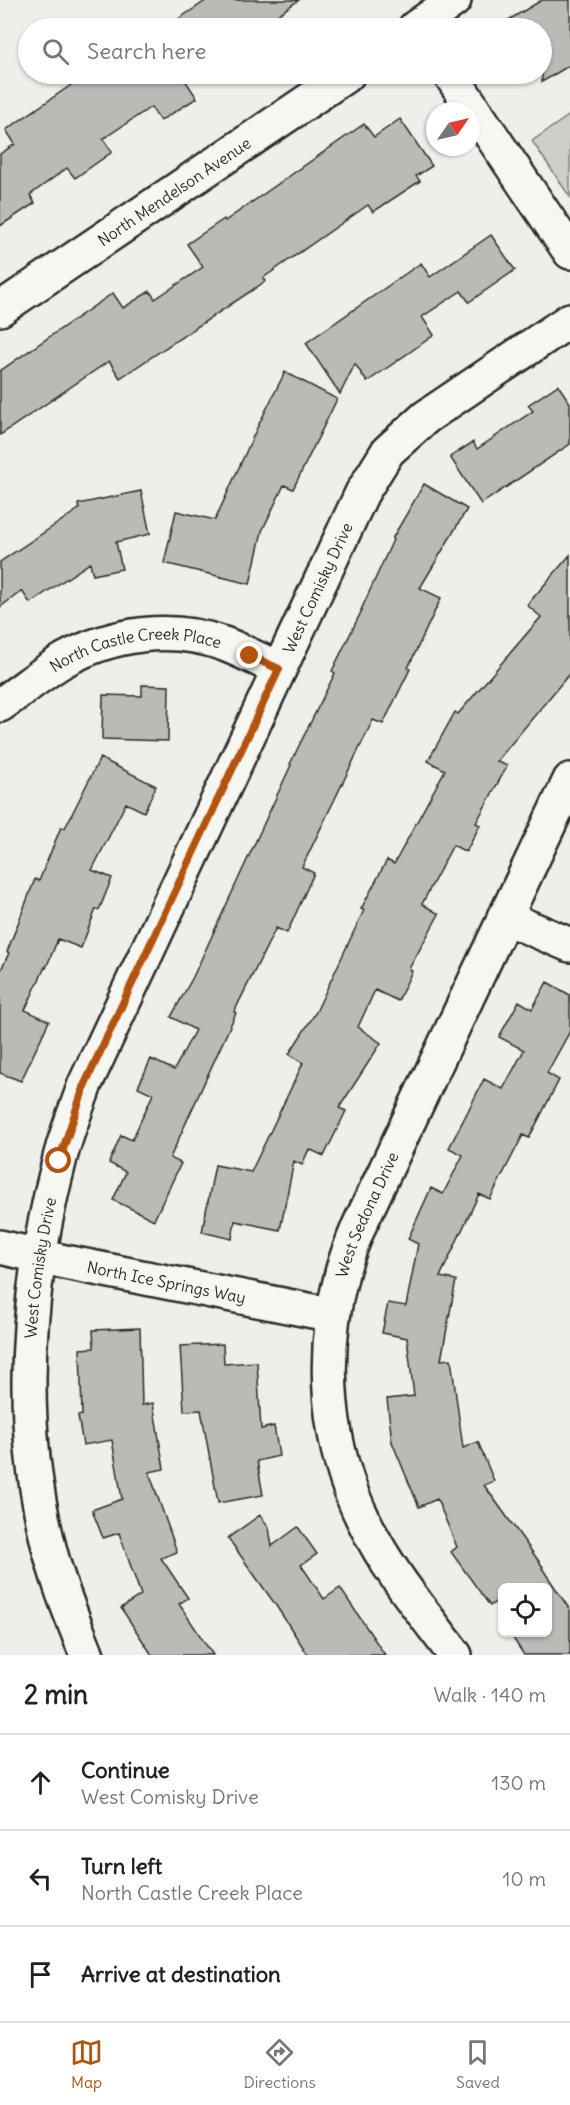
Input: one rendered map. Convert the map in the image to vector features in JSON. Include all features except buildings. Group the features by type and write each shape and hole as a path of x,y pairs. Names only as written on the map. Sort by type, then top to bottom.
{"street":[{"path":"431,18 454,0"},
{"name":"North Mendelson Avenue","path":"0,309 333,84"},
{"path":"457,84 570,252"},
{"name":"West Comisky Drive","path":"87,1655 60,1585 47,1540 37,1495 28,1414 29,1332 39,1257 59,1161 85,1084 362,493 388,451 426,417 570,320"},
{"name":"North Castle Creek Place","path":"0,705 63,661 105,641 150,633 188,635 225,644 279,669"},
{"name":"West Sedona Drive","path":"455,1655 393,1572 364,1523 345,1474 332,1421 329,1369 333,1315 342,1272 359,1226 570,780"},
{"path":"504,917 570,945"},
{"name":"North Ice Springs Way","path":"0,1247 39,1257 333,1315"}],"shaded area":[{"path":"570,115 570,197 532,141"}],"route":[{"path":"59,1161 85,1084 279,669 250,656"}]}
